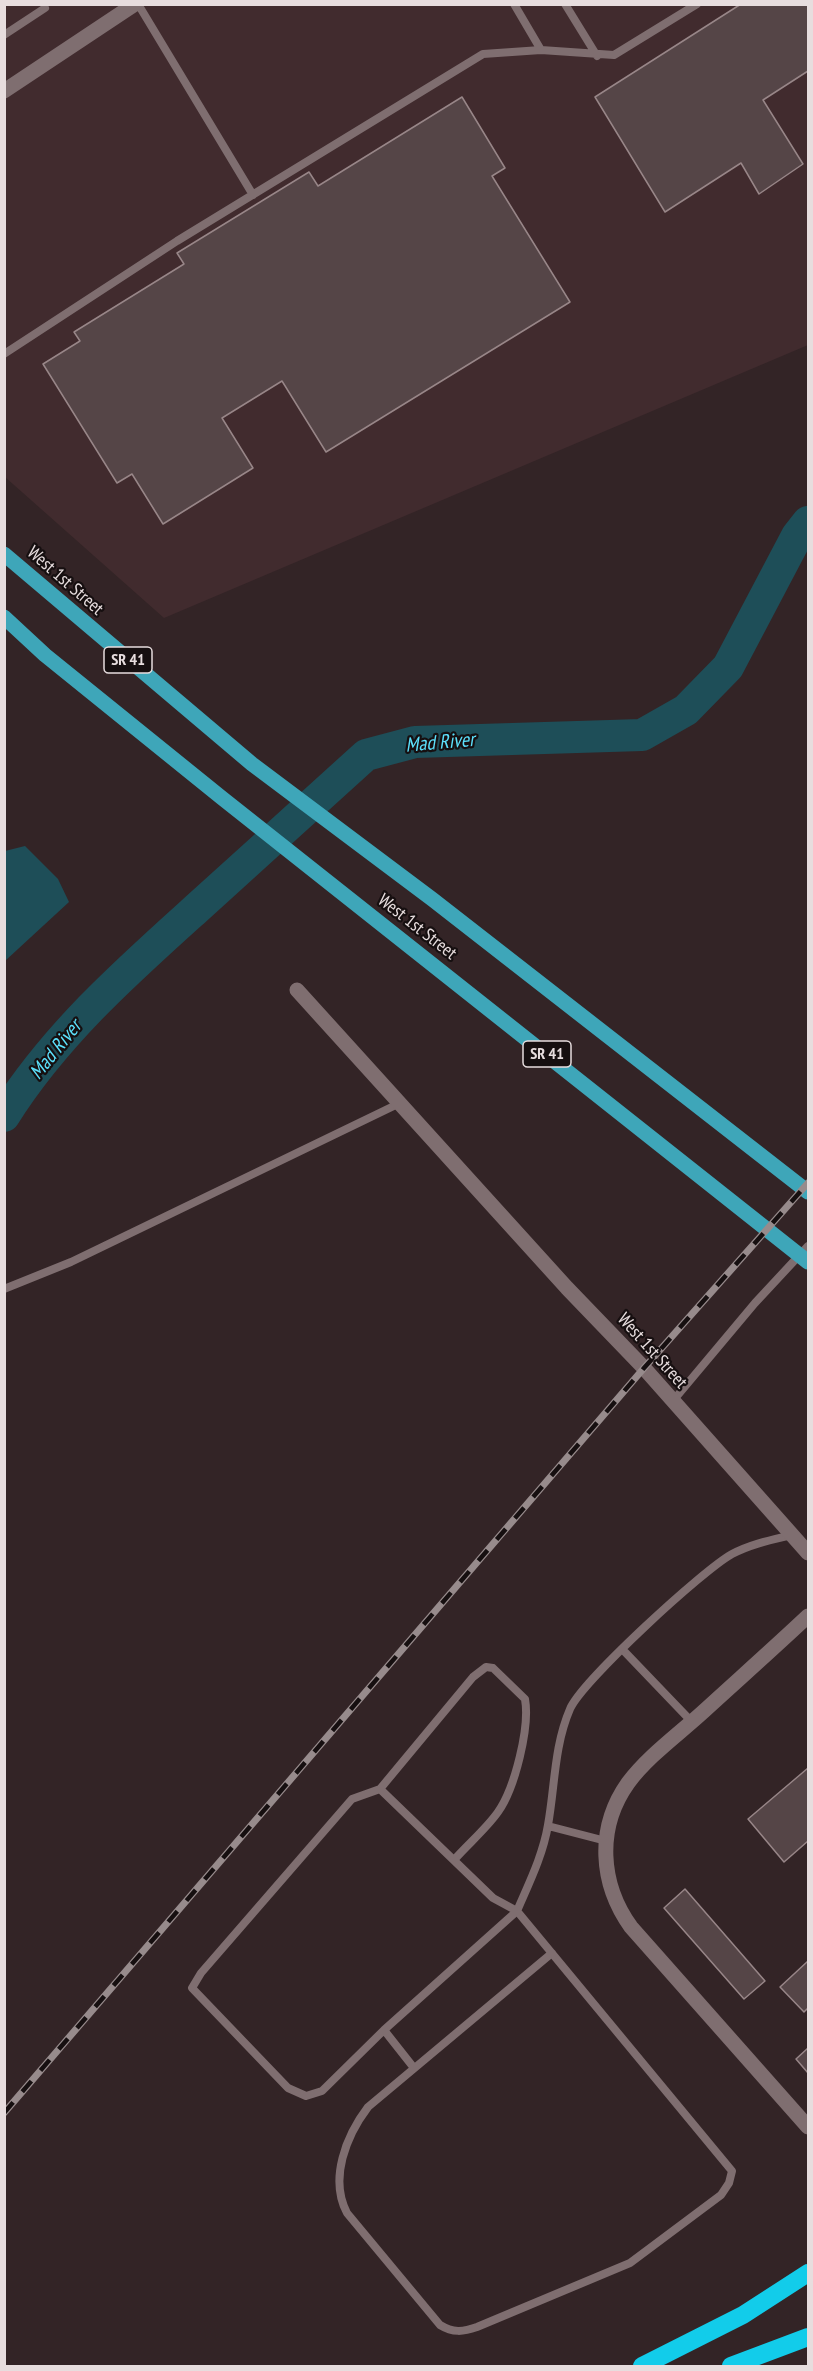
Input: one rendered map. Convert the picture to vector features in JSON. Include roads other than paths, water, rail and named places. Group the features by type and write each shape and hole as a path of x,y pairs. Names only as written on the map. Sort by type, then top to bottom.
{"highway":[{"path":"642,2367 743,2315 808,2274"},
{"path":"731,2367 808,2337"}],"main road":[{"name":"West 1st Street","path":"4,554 252,764 432,899 808,1192"},
{"name":"West 1st Street","path":"4,617 45,656 222,798 808,1262"}],"street":[{"path":"4,92 134,5"},
{"name":"West 1st Street","path":"297,990 808,1553"},
{"path":"808,1616 627,1784 617,1802 606,1841 606,1872 619,1911 808,2127"}],"lane":[{"path":"514,4 541,50"},
{"path":"565,4 597,56"},
{"path":"4,354 253,195 483,54 541,50 597,56 614,55 697,4"},
{"path":"134,5 253,195"},
{"path":"4,35 46,6"},
{"path":"4,1289 71,1262 401,1103"},
{"path":"672,1402 755,1302 808,1246"},
{"path":"454,1860 499,1810 513,1776 524,1735 525,1700 493,1668 486,1667 472,1677 380,1789 368,1791 352,1799 201,1973 192,1988 288,2088 306,2096 322,2091 384,2030 517,1911 543,1847 560,1737 571,1706 594,1677 677,1597 730,1555 755,1544 793,1535"},
{"path":"623,1650 692,1722"},
{"path":"380,1789 493,1898 517,1911 552,1953 732,2171 729,2183 721,2195 630,2263 463,2332 448,2330 440,2325 347,2213 341,2202 338,2186 342,2160 353,2126 368,2107 552,1953"},
{"path":"548,1826 606,1841"},
{"path":"384,2030 414,2068"}],"water":[{"path":"25,846 58,879 69,902 5,961 5,851"}],"waterway":[{"name":"Mad River","path":"4,1116 46,1058 118,981 366,755 415,742 642,735 686,710 728,667 797,536 808,522"}],"railway":[{"path":"4,2113 644,1368 808,1183"}]}
